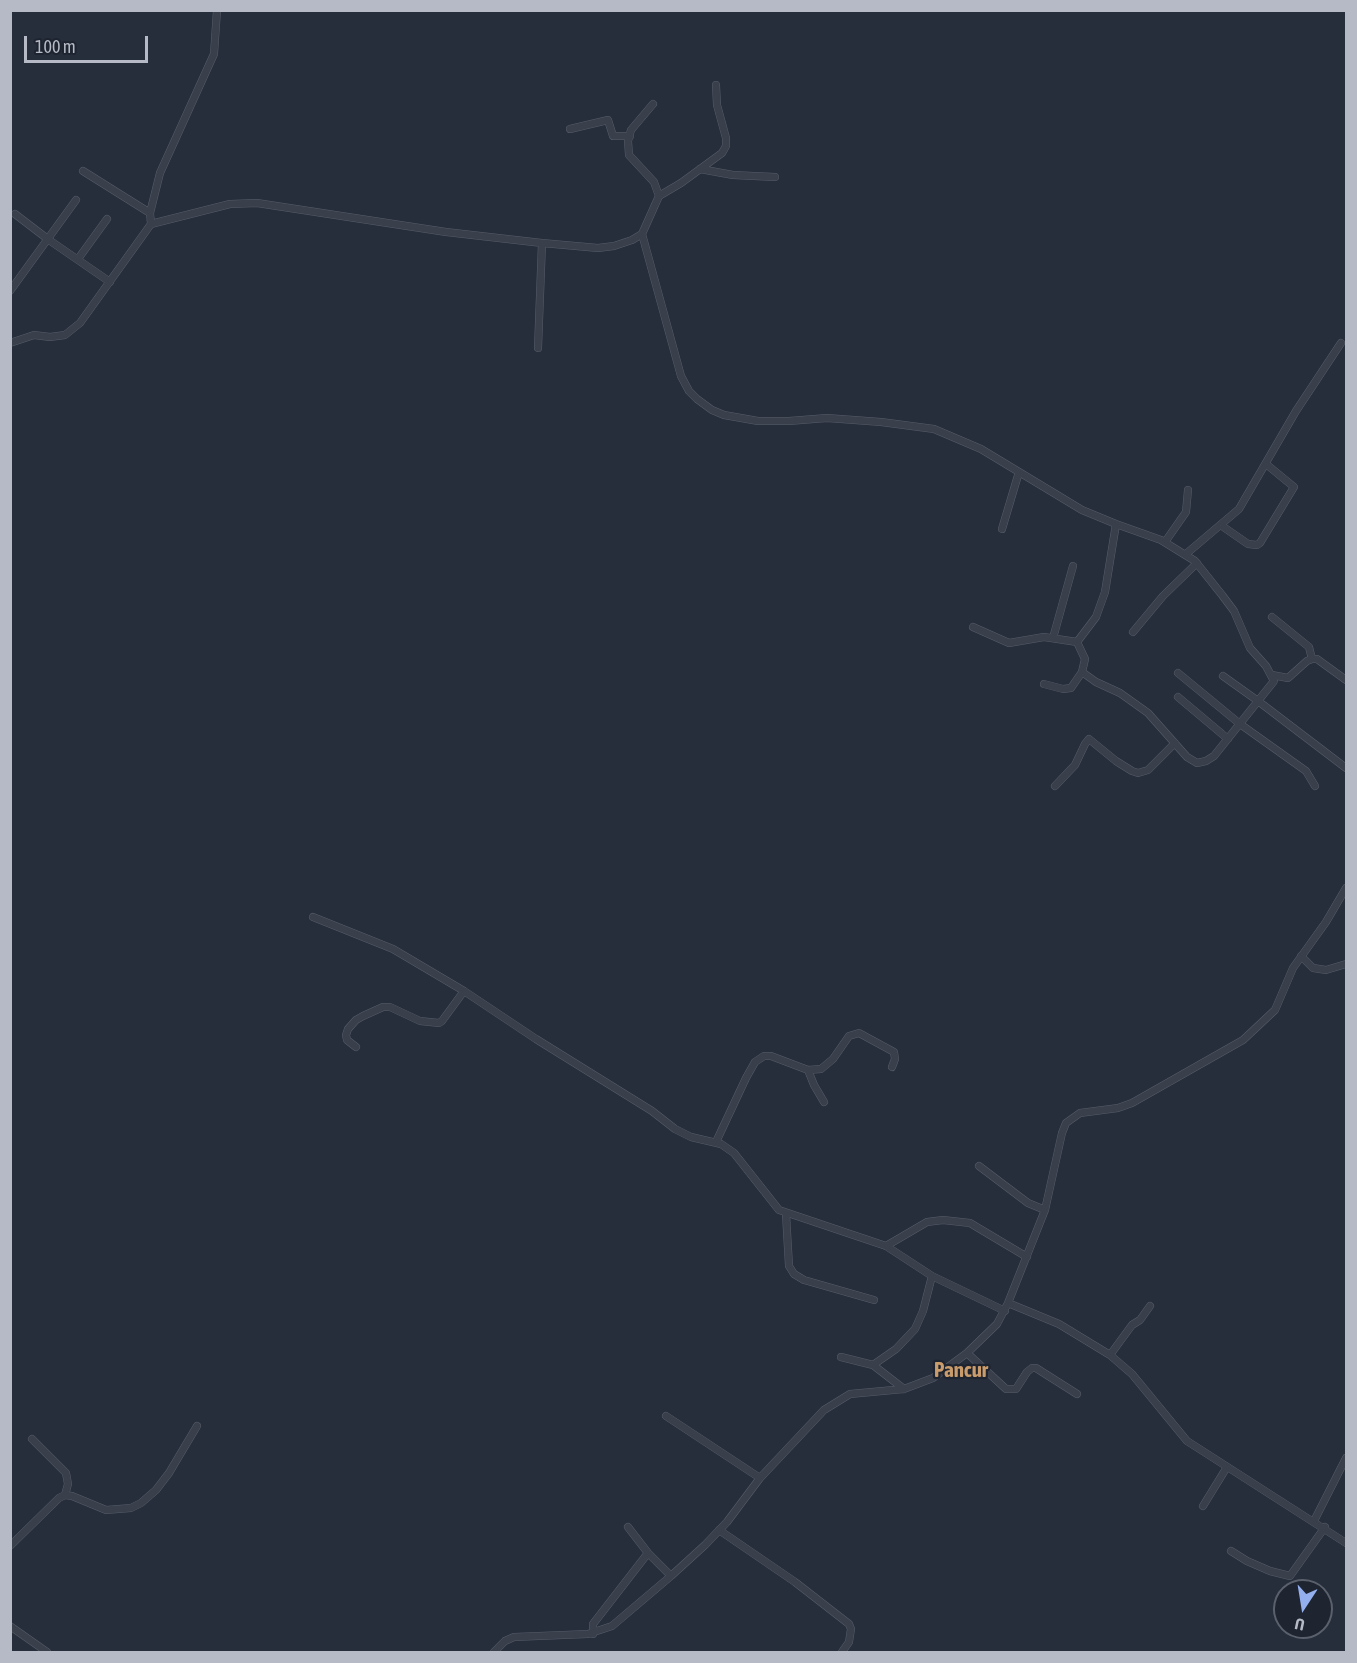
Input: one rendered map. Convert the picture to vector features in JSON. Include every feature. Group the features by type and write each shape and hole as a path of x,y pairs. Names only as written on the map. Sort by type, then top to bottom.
{"street":[{"path":"10,343 34,335 50,337 65,335 80,323 151,224 150,213 160,173 214,54 217,10"},
{"path":"151,224 230,204 257,202 396,225 542,243 606,247 632,240 642,234 659,196 722,153 726,146 726,138 717,105 716,85"},
{"path":"654,104 640,117 631,130 629,155 654,182 659,196"},
{"path":"570,129 608,120 613,136 630,136"},
{"path":"700,169 733,175 775,177"},
{"path":"83,171 150,213"},
{"path":"10,291 76,200"},
{"path":"15,214 110,282"},
{"path":"78,259 107,219"},
{"path":"642,234 681,376 689,391 712,410 724,415 758,421 827,418 910,425 933,429 981,449 1082,510 1165,542 1186,554 1197,563 1234,611 1250,648 1272,675 1274,681 1214,756 1197,763 1187,757 1149,713 1082,672"},
{"path":"538,348 542,243"},
{"path":"1186,554 1222,526 1239,509 1296,411 1341,343"},
{"path":"1222,526 1248,544 1260,543 1294,487 1266,464"},
{"path":"1002,529 1019,472"},
{"path":"1165,542 1186,512 1188,490"},
{"path":"1077,642 1096,617 1105,592 1116,525"},
{"path":"1133,632 1163,596 1197,563"},
{"path":"1053,639 1072,566"},
{"path":"1272,617 1309,648 1312,658"},
{"path":"973,627 1009,643 1036,638 1077,642"},
{"path":"1044,684 1063,689 1071,688 1082,672 1084,655 1077,642"},
{"path":"1272,675 1288,678 1312,658 1317,659 1347,680"},
{"path":"1178,673 1240,724 1306,771 1315,786"},
{"path":"1223,676 1347,768"},
{"path":"1178,697 1228,739"},
{"path":"1055,786 1074,765 1089,739 1132,771 1138,772 1148,770 1175,743"},
{"path":"494,1653 505,1641 514,1637 593,1634 618,1622 719,1530 760,1478 812,1421 850,1394 904,1389 933,1378 967,1353 997,1324 1005,1311 1045,1210 1066,1123 1072,1117 1089,1111 1118,1108 1132,1103 1243,1040 1275,1010 1301,956 1347,888"},
{"path":"313,917 393,948 652,1111 675,1129 700,1140 716,1142 734,1153 775,1206 786,1214 886,1246 932,1275 1005,1311"},
{"path":"1301,956 1313,968 1326,970 1347,964"},
{"path":"356,1047 347,1040 346,1035 356,1020 363,1016 384,1007 390,1007 420,1021 439,1023 464,991"},
{"path":"716,1142 746,1078 760,1058 764,1056 771,1056 808,1070 821,1069 833,1059 849,1036 859,1033 894,1052 895,1059 892,1067"},
{"path":"808,1070 824,1102"},
{"path":"979,1166 1029,1203 1045,1210"},
{"path":"786,1214 789,1266 794,1274 804,1280 874,1300"},
{"path":"886,1246 927,1222 943,1220 970,1223 1027,1257"},
{"path":"873,1365 896,1349 915,1329 923,1311 932,1275"},
{"path":"1008,1303 1059,1323 1110,1355 1132,1374 1187,1441 1347,1543"},
{"path":"1110,1355 1132,1325 1140,1320 1150,1306"},
{"path":"967,1353 1006,1389 1016,1389 1027,1372 1036,1368 1077,1394"},
{"path":"841,1357 873,1365 904,1389"},
{"path":"666,1416 760,1478"},
{"path":"10,1546 59,1498 65,1495 106,1510 131,1508 141,1503 156,1490 169,1473 197,1426"},
{"path":"32,1438 66,1473 68,1484 65,1495"},
{"path":"1314,1521 1347,1458"},
{"path":"1203,1506 1227,1467"},
{"path":"628,1527 648,1553 671,1576"},
{"path":"1231,1551 1247,1561 1290,1576 1325,1527"},
{"path":"719,1530 795,1582 849,1624 851,1629 849,1642 842,1653"},
{"path":"593,1634 593,1624 648,1553"},
{"path":"10,1626 46,1653"}],"district":[{"name":"Pancur","path":"961,1370"}]}
